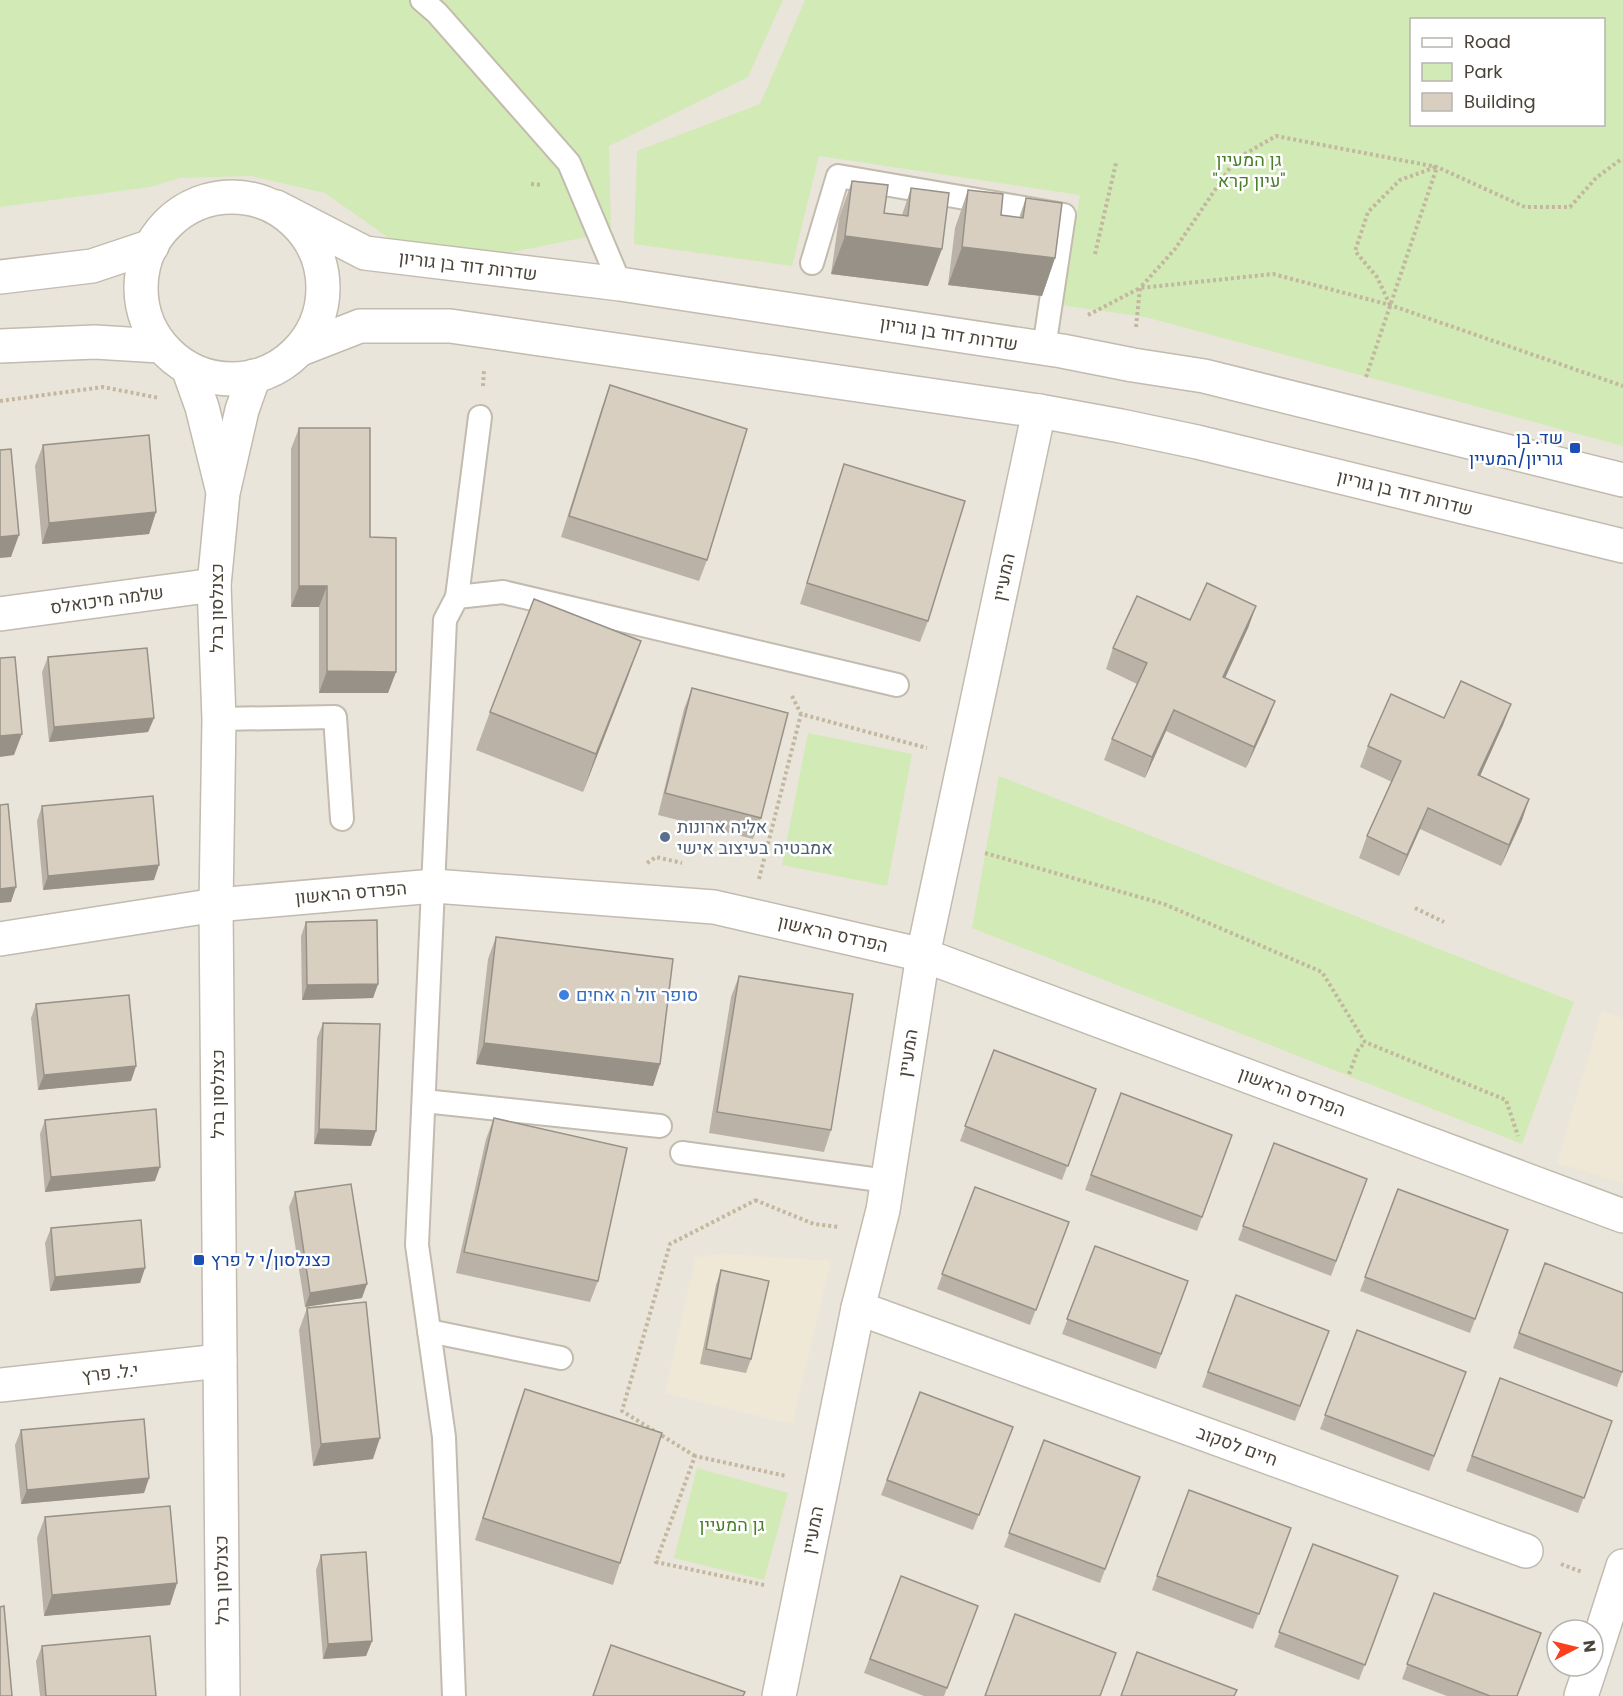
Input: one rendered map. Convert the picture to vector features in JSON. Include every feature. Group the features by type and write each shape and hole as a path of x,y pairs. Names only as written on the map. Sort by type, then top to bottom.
{"street":[{"path":"234,195 276,207 302,228 317,253 321,266 323,303 317,322 301,349 267,374 236,380 207,377 179,363 160,346 141,304 141,271 158,233 173,216 201,201 234,195"},
{"name":"שדרות דוד בן גוריון","path":"276,207 365,253 620,284 1053,350 1204,376 1623,480"},
{"path":"0,277 92,266 152,246"},
{"name":"שדרות דוד בן גוריון","path":"301,349 360,326 450,326 1039,411 1197,442 1623,546"},
{"path":"0,346 95,342 160,346"},
{"name":"כצנלסון ברל","path":"188,368 202,407 223,493"},
{"name":"כצנלסון ברל","path":"223,1696 216,905 219,719 214,585 223,493 243,410 254,376"},
{"name":"המעיין","path":"779,1696 858,1308 888,1181 923,955 1039,411"},
{"name":"שלמה מיכואלס","path":"0,614 214,585"},
{"name":"הפרדס הראשון","path":"0,939 216,905 434,886 714,907 923,955 1623,1216"},
{"name":"חיים לסקוב","path":"858,1308 1526,1551"},
{"name":"י.ל. פרץ","path":"0,1385 220,1361"},
{"path":"1605,1622 1620,1575"},
{"path":"1581,1696 1587,1678"}],"lane":[{"path":"422,0 437,13 569,163 620,284"},
{"path":"812,263 838,176 1064,215 1053,350"},
{"path":"454,1696 444,1437 417,1245 445,620 457,597 480,417"},
{"path":"457,597 503,592 897,685"},
{"path":"219,719 335,717 342,819"},
{"path":"424,1101 660,1126"},
{"path":"682,1153 888,1181"},
{"path":"429,1330 561,1358"}],"path":[{"path":"1053,350 1080,319 1140,288 1175,249 1236,159 1276,136 1437,167 1525,207 1570,207 1596,178 1620,160 1623,161"},
{"path":"1093,263 1116,163"},
{"path":"1353,413 1437,167"},
{"path":"1390,305 1377,277 1355,251 1368,212 1400,180 1437,167"},
{"path":"1140,288 1273,274 1390,305 1623,386"},
{"path":"1133,365 1140,288"},
{"path":"480,417 488,332"},
{"path":"0,401 103,387 202,407"},
{"path":"758,880 801,714 928,748"},
{"path":"948,842 1164,904 1322,972 1365,1042 1506,1100 1533,1182"},
{"path":"1415,908 1444,922"},
{"path":"754,1199 814,1224 877,1232"},
{"path":"778,1201 754,1199 670,1244 622,1411 695,1456 822,1483"},
{"path":"695,1456 656,1562 800,1592"},
{"path":"1526,1551 1620,1575"}],"shaded area":[{"path":"0,0 1623,0 1623,1696 0,1696"},
{"path":"1602,1011 1623,1018 1623,1183 1557,1163"},
{"path":"726,1254 831,1261 792,1424 665,1393 696,1257"}],"green space":[{"path":"0,0 783,0 748,77 609,146 611,232 493,256 396,243 325,193 251,176 180,178 150,187 0,207"},
{"name":"גן המעיין \"עיון קרא\"","path":"805,0 1623,0 1623,446 1145,317 1061,305 1080,195 819,156 792,266 634,244 637,151 760,104"},
{"path":"808,733 912,754 887,886 782,865"},
{"path":"999,776 1574,1002 1522,1144 972,928"},
{"name":"גן המעיין","path":"697,1468 788,1493 764,1580 674,1558"}],"building":[{"path":"852,181 888,185 884,213 908,216 911,188 949,193 942,249 845,236"},
{"path":"968,190 1003,194 1001,215 1023,218 1026,198 1062,203 1055,258 962,247"},
{"path":"610,385 747,429 707,560 569,516"},
{"path":"299,428 370,428 370,537 396,538 396,672 327,671 327,586 299,586"},
{"path":"149,435 156,512 49,523 43,445"},
{"path":"11,449 19,535 0,537 0,450"},
{"path":"844,464 965,501 928,621 807,583"},
{"path":"1207,583 1256,606 1223,677 1275,701 1254,747 1174,710 1152,757 1112,739 1147,663 1113,648 1137,596 1190,620"},
{"path":"534,599 641,641 596,754 490,712"},
{"path":"147,648 154,718 54,727 48,657"},
{"path":"15,657 22,734 0,736 0,658"},
{"path":"1461,681 1511,704 1478,775 1529,799 1509,845 1428,808 1407,855 1367,836 1401,761 1368,746 1391,694 1444,718"},
{"path":"692,688 788,713 761,818 665,793"},
{"path":"153,796 159,865 48,876 42,806"},
{"path":"8,804 16,887 0,889 0,805"},
{"path":"377,920 378,984 307,985 306,922"},
{"path":"496,937 673,959 660,1064 484,1043"},
{"path":"739,976 853,994 831,1130 717,1112"},
{"path":"129,995 136,1066 44,1075 36,1004"},
{"path":"323,1023 380,1024 376,1131 319,1129"},
{"path":"994,1050 1096,1089 1068,1166 965,1126"},
{"path":"1121,1093 1232,1135 1202,1217 1091,1175"},
{"path":"156,1109 160,1167 51,1177 45,1120"},
{"path":"494,1118 627,1148 598,1281 464,1252"},
{"path":"1274,1143 1367,1179 1336,1261 1243,1226"},
{"path":"351,1184 367,1284 310,1293 295,1192"},
{"path":"975,1187 1069,1222 1036,1310 942,1274"},
{"path":"1398,1189 1508,1230 1475,1319 1365,1277"},
{"path":"141,1220 145,1268 55,1277 51,1228"},
{"path":"1095,1246 1188,1281 1161,1354 1067,1319"},
{"path":"1545,1263 1623,1293 1622,1372 1519,1333"},
{"path":"721,1270 769,1281 751,1359 706,1349"},
{"path":"1236,1295 1329,1331 1300,1406 1208,1372"},
{"path":"366,1302 380,1438 321,1444 307,1308"},
{"path":"1357,1330 1466,1372 1434,1456 1325,1415"},
{"path":"1500,1378 1612,1421 1584,1498 1472,1456"},
{"path":"525,1389 662,1433 620,1563 483,1518"},
{"path":"920,1392 1013,1427 979,1515 887,1480"},
{"path":"144,1419 149,1478 27,1490 21,1430"},
{"path":"1044,1440 1140,1477 1105,1569 1009,1533"},
{"path":"1189,1490 1291,1528 1259,1614 1157,1576"},
{"path":"170,1506 177,1583 52,1595 45,1517"},
{"path":"1313,1544 1398,1576 1365,1665 1279,1632"},
{"path":"366,1552 372,1641 328,1644 321,1555"},
{"path":"901,1576 978,1606 947,1688 870,1659"},
{"path":"1434,1593 1541,1633 1517,1696 1490,1696 1407,1664"},
{"path":"4,1606 12,1696 0,1696 0,1607"},
{"path":"1015,1614 1116,1653 1100,1696 985,1696"},
{"path":"150,1636 156,1696 46,1696 42,1646"},
{"path":"611,1645 745,1692 743,1696 593,1696"},
{"path":"1137,1652 1237,1690 1234,1696 1121,1696"}],"place":[{"name":"שד. בן גוריון/המעיין","path":"1575,448"},
{"name":"אליה ארונות אמבטיה בעיצוב אישי","path":"665,837"},
{"name":"סופר זול ה אחים","path":"564,995"},
{"name":"כצנלסון/י ל פרץ","path":"199,1260"}]}
